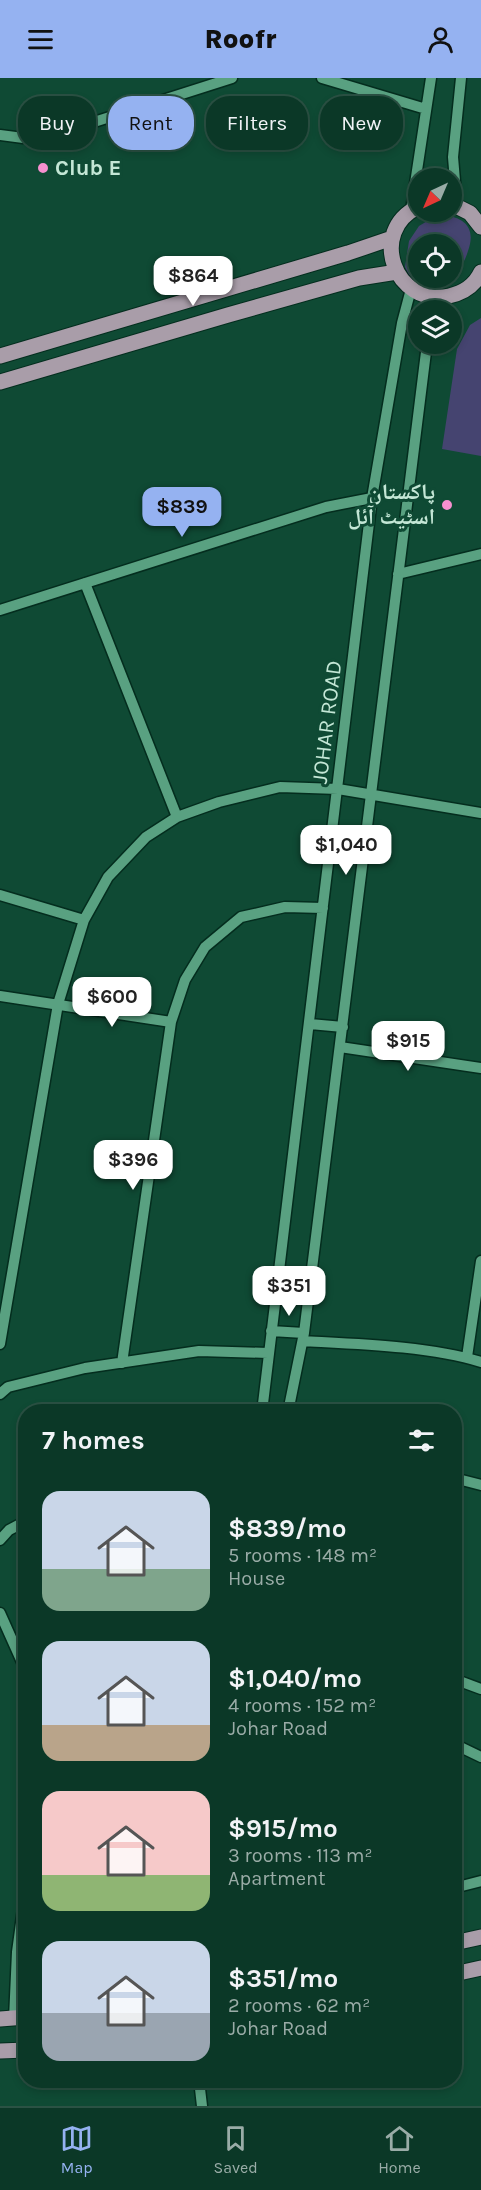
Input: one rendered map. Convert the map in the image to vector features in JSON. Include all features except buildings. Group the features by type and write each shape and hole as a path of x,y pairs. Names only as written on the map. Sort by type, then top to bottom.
{"main road":[{"path":"476,212 481,227"},
{"path":"408,215 396,227 392,238 392,261 397,272 411,289 432,300"},
{"path":"0,356 348,254 392,238"},
{"path":"0,382 250,308 359,278 397,272"},
{"path":"447,300 468,288 481,272"},
{"path":"462,1942 481,1938"},
{"path":"462,1972 481,1968"},
{"path":"0,2051 18,2050"}],"street":[{"path":"0,135 31,139 69,130 232,78"},
{"path":"322,78 426,109"},
{"path":"419,168 431,78"},
{"path":"453,168 461,78"},
{"name":"JOHAR ROAD","path":"263,1404 372,498 402,323 411,289"},
{"path":"290,1404 304,1337 426,354"},
{"path":"0,610 326,507 372,498"},
{"path":"398,574 481,554"},
{"path":"86,584 177,817"},
{"path":"0,1344 58,1005 84,920 108,877 146,837 177,817 219,802 280,787 338,789 481,813"},
{"path":"0,895 84,920"},
{"path":"122,1363 171,1022 185,980 206,947 241,917 285,907 323,908"},
{"path":"0,996 171,1022"},
{"path":"310,1024 343,1027"},
{"path":"340,1047 481,1068"},
{"path":"467,1357 481,1261"},
{"path":"271,1331 467,1357 481,1362"},
{"path":"0,1394 8,1387 85,1368 199,1352 268,1353"},
{"path":"462,1480 481,1485"},
{"path":"0,1540 9,1530 18,1525"},
{"path":"0,1613 18,1653"},
{"path":"462,1682 481,1689"},
{"path":"462,1748 481,1757"},
{"path":"462,1886 481,1881"},
{"path":"13,2018 18,1977"},
{"path":"200,2088 202,2106"}],"shaded area":[{"path":"426,222 463,222 470,231 471,237 467,255 462,264 462,234 414,234 419,226"},
{"path":"408,248 408,273 405,267"},
{"path":"481,318 481,456 442,449 456,354 462,354 462,340 470,325"}],"place":[{"name":"Club E","path":"43,168"},
{"name":"پاکستان اسٹیٹ آئل","path":"447,505"}]}
